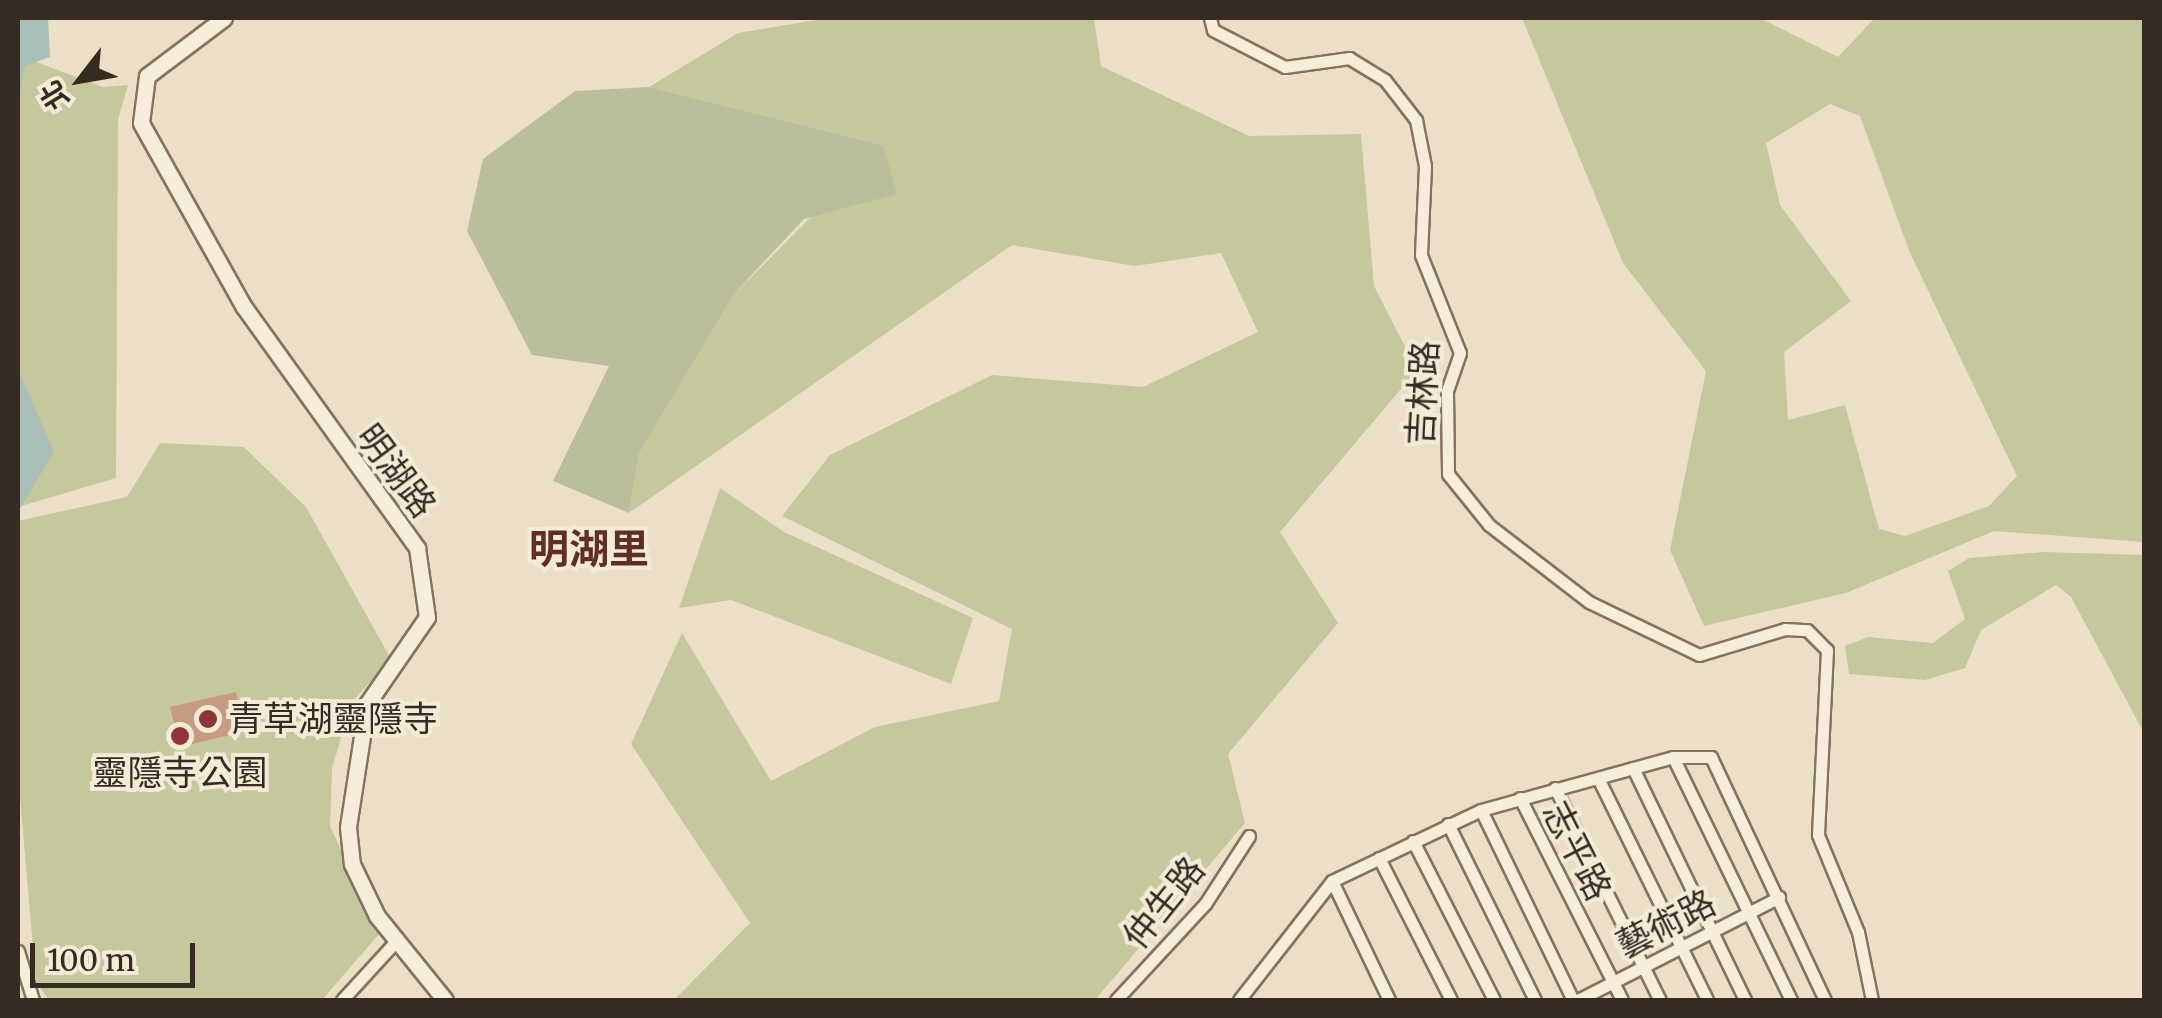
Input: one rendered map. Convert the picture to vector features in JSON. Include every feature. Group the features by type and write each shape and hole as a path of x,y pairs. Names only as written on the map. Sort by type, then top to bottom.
{"street":[{"name":"明湖路","path":"224,18 147,76 141,123 244,307 417,548 427,618 367,704 348,826 352,864 397,940 445,1000"},
{"name":"吉林路","path":"1210,18 1214,30 1285,67 1349,58 1385,80 1416,120 1426,166 1421,255 1460,353 1447,390 1448,474 1489,526 1589,602 1699,655 1785,629 1808,630 1827,650 1818,835 1858,932 1872,1000"},
{"path":"1673,757 1791,1000"},
{"name":"志平路","path":"1332,881 1480,810 1673,757 1711,757 1779,898"},
{"path":"1633,768 1744,1000"},
{"name":"志平路","path":"1598,778 1707,1000"},
{"path":"1555,788 1660,1000"},
{"name":"志平路","path":"1520,798 1622,1000"},
{"path":"1480,810 1576,1000"},
{"path":"1448,824 1536,1000"},
{"name":"仲生路","path":"1116,1000 1205,904 1249,836"},
{"path":"1414,841 1494,1000"},
{"path":"1379,858 1451,1000"},
{"path":"1239,1000 1332,881 1389,1000"},
{"path":"1779,898 1826,1000"},
{"name":"藝術路","path":"1576,1000 1779,898"},
{"path":"342,1000 397,940"},
{"path":"18,951 33,1000"}],"green space":[{"path":"828,18 1094,18 1101,66 1249,136 1361,134 1374,286 1417,370 1280,532 1338,623 1228,754 1245,823 1095,1000 674,1000 750,923 631,744 682,633 771,781 875,727 999,701 1012,629 782,516 830,455 992,375 1143,387 1258,332 1221,253 1135,266 1012,245 629,513 639,454 734,294 883,145 649,87 738,33"},
{"path":"1522,18 1760,18 1838,57 1875,18 2144,18 2144,542 1994,531 1846,593 1704,626 1670,550 1706,371 1623,263","holes":["1830,104 1860,116 1910,253 2017,476 1989,506 1905,536 1879,529 1845,405 1788,420 1784,352 1851,301 1780,205 1766,143"]},
{"path":"18,55 103,87 128,85 118,120 116,478 18,507"},
{"path":"649,87 883,145 897,194 804,219 734,294 639,454 629,513 553,481 609,366 532,355 467,231 483,159 575,91"},
{"name":"靈隱寺公園","path":"160,443 244,447 306,507 391,659 351,703 332,769 330,826 380,933 322,1000 49,1000 36,982 18,774 18,521 127,497"},
{"path":"720,488 784,532 973,618 951,684 731,600 679,608"},
{"path":"2043,552 2144,555 2144,733 2071,597 2056,585 1981,630 1965,668 1925,680 1849,674 1845,646 1868,637 1933,643 1965,619 1948,571 1969,558"}],"water":[{"path":"18,18 48,18 50,57 25,66 18,105"},
{"path":"18,369 54,452 18,512"}],"building":[{"name":"青草湖靈隱寺","path":"236,692 246,731 180,747 170,707"}],"place":[{"name":"青草湖靈隱寺","path":"208,719"},
{"name":"靈隱寺公園","path":"180,736"}],"district":[{"name":"明湖里","path":"589,549"}]}
